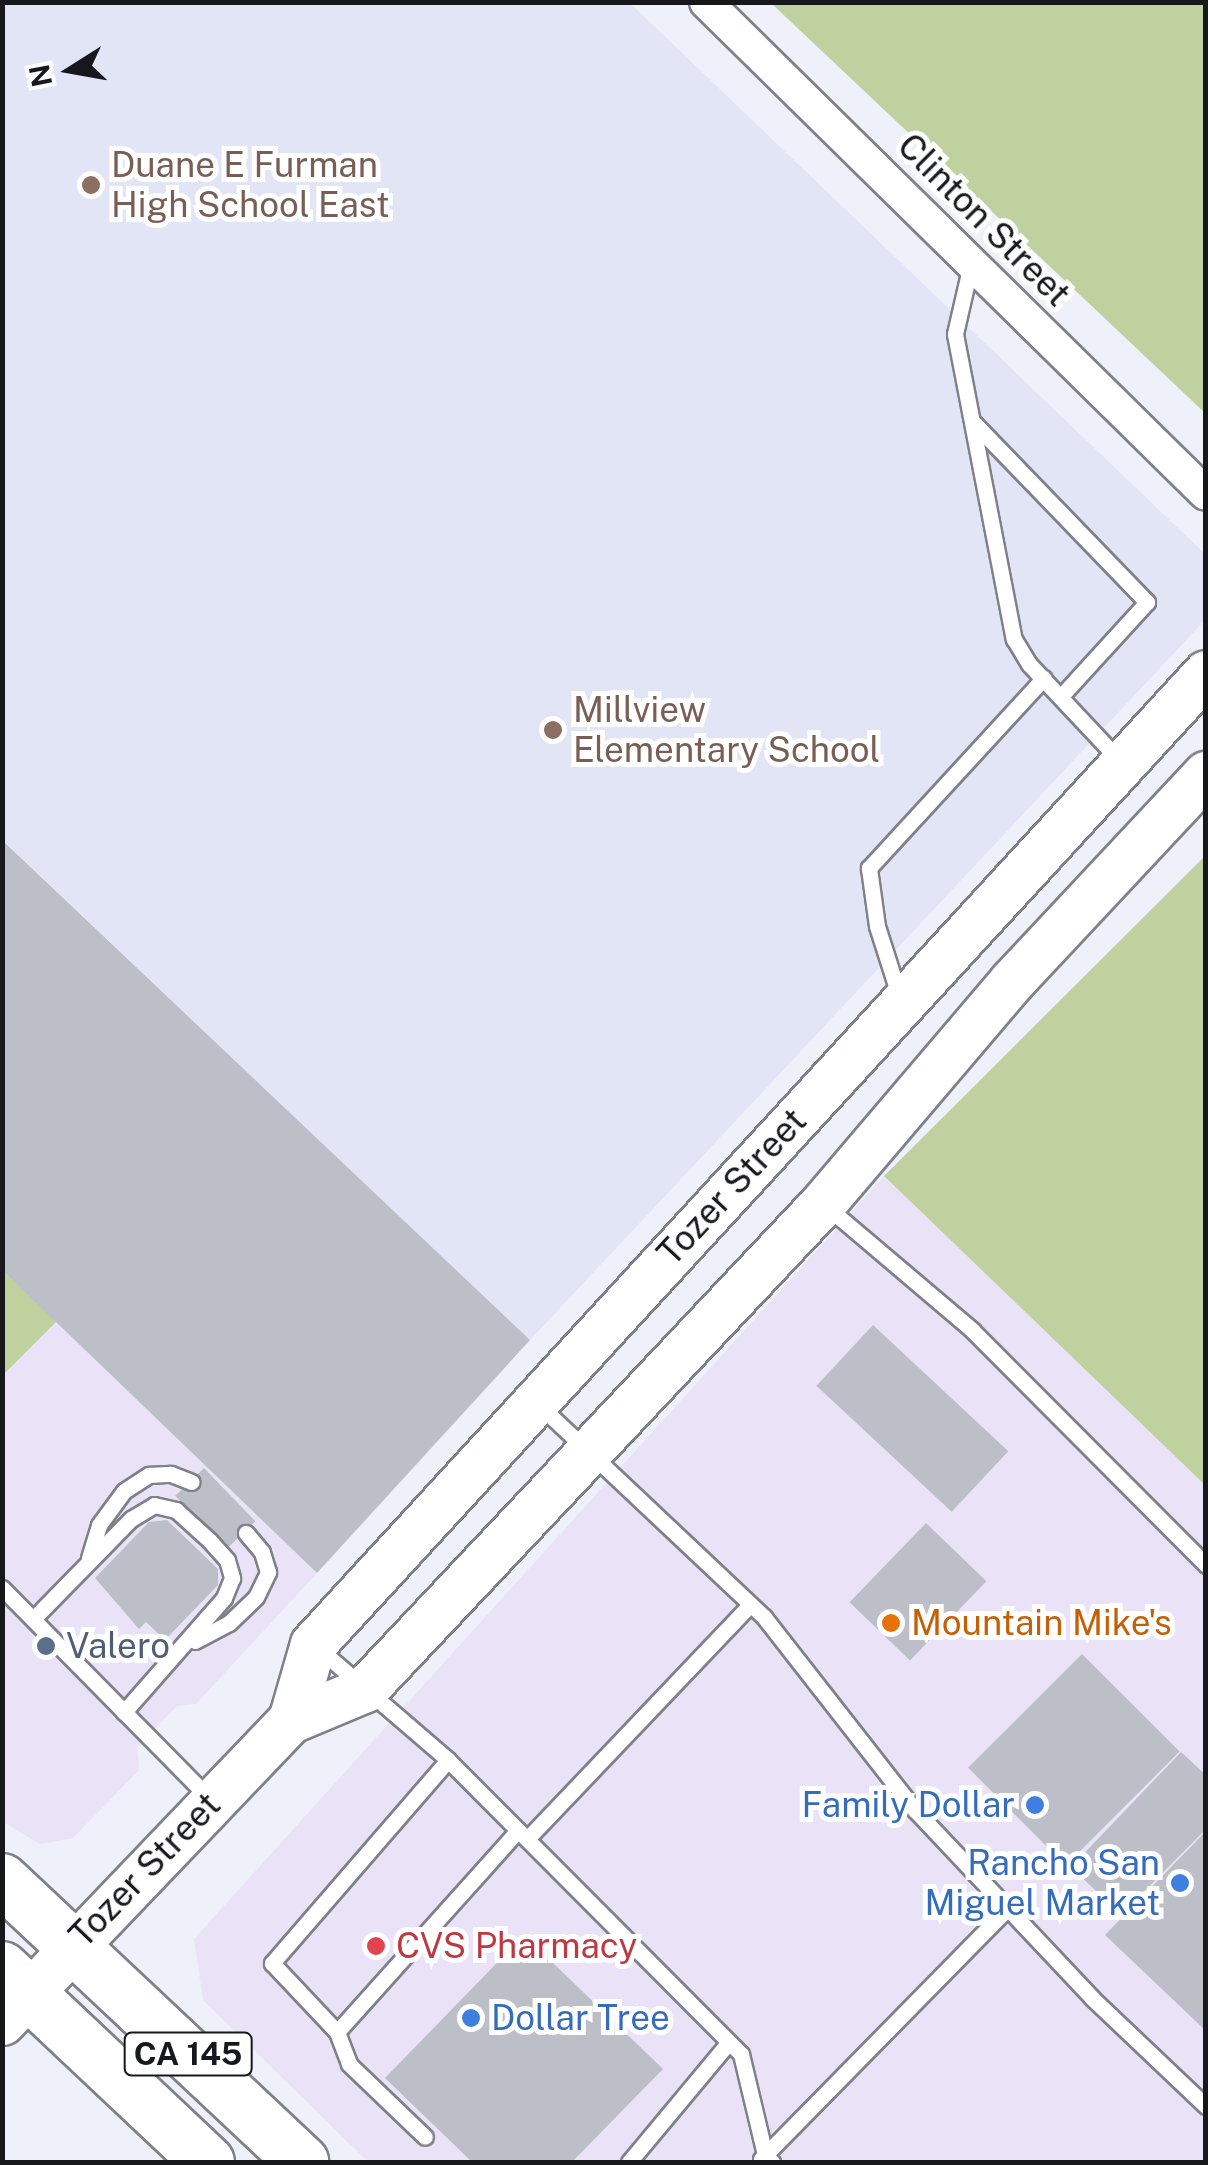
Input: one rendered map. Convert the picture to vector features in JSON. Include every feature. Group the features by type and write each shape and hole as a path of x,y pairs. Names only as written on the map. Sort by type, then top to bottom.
{"main road":[{"name":"CA 145","path":"2,1880 302,2162"},
{"name":"CA 145","path":"11,1994 208,2162"}],"street":[{"name":"Clinton Street","path":"706,2 1206,494"},
{"name":"Tozer Street","path":"291,1720 314,1644 1206,672"},
{"name":"Tozer Street","path":"11,1994 73,1945 291,1720 365,1689 823,1204 1012,981 1206,774"}],"lane":[{"path":"971,264 954,334 1014,639 1044,678 1124,765"},
{"path":"972,422 1147,602 1062,695"},
{"path":"902,1004 878,926 869,868 1044,678"},
{"path":"823,1204 972,1330 1206,1564"},
{"path":"534,1400 750,1604 916,1810 1092,1998 1206,2106"},
{"path":"86,1565 99,1525 124,1491 149,1475 170,1474 192,1482"},
{"path":"33,1618 131,1519 154,1505 176,1510 227,1560 232,1578 224,1598 124,1712"},
{"path":"183,1648 229,1623 256,1597 268,1572 262,1552 246,1533"},
{"path":"2,1588 211,1801"},
{"path":"337,2032 750,1604"},
{"path":"314,1644 448,1760 742,2054 765,2160"},
{"path":"425,2137 348,2064 337,2032 272,1963 448,1760"},
{"path":"765,2160 1008,1908"},
{"path":"629,2162 730,2042"}],"shaded area":[{"name":"Millview Elementary School","path":"2,3 630,3 1205,554 1205,620 530,1340 3,840"},
{"path":"884,1176 1205,1485 1205,2162 368,2162 203,2000 194,1939"},
{"path":"57,1321 317,1573 196,1704 177,1706 137,1747 139,1770 73,1838 40,1844 3,1822 2,1376"}],"green space":[{"path":"771,3 1205,3 1205,413"},
{"path":"1205,856 1205,1485 884,1176"},
{"path":"2,1270 57,1321 3,1375 2,1375"}],"building":[{"path":"2,840 530,1340 317,1573 2,1270"},
{"path":"873,1325 1008,1451 952,1512 816,1386"},
{"path":"204,1468 255,1521 227,1549 175,1496"},
{"path":"167,1520 218,1569 218,1585 165,1640 146,1622 139,1629 95,1578 149,1522"},
{"path":"926,1523 986,1581 910,1660 850,1602"},
{"path":"1082,1654 1180,1752 1066,1865 968,1768"},
{"path":"1181,1752 1206,1775 1206,1829 1121,1915 1071,1867"},
{"name":"Rancho San Miguel Market","path":"1206,1831 1206,2031 1105,1935"},
{"path":"524,1935 663,2069 572,2162 472,2162 385,2078"}],"place":[{"name":"Duane E Furman High School East","path":"91,185"},
{"name":"Millview Elementary School","path":"553,730"},
{"name":"Mountain Mike's","path":"891,1623"},
{"name":"Valero","path":"46,1646"},
{"name":"Family Dollar","path":"1035,1805"},
{"name":"Rancho San Miguel Market","path":"1180,1883"},
{"name":"CVS Pharmacy","path":"376,1946"},
{"name":"Dollar Tree","path":"471,2018"}]}
